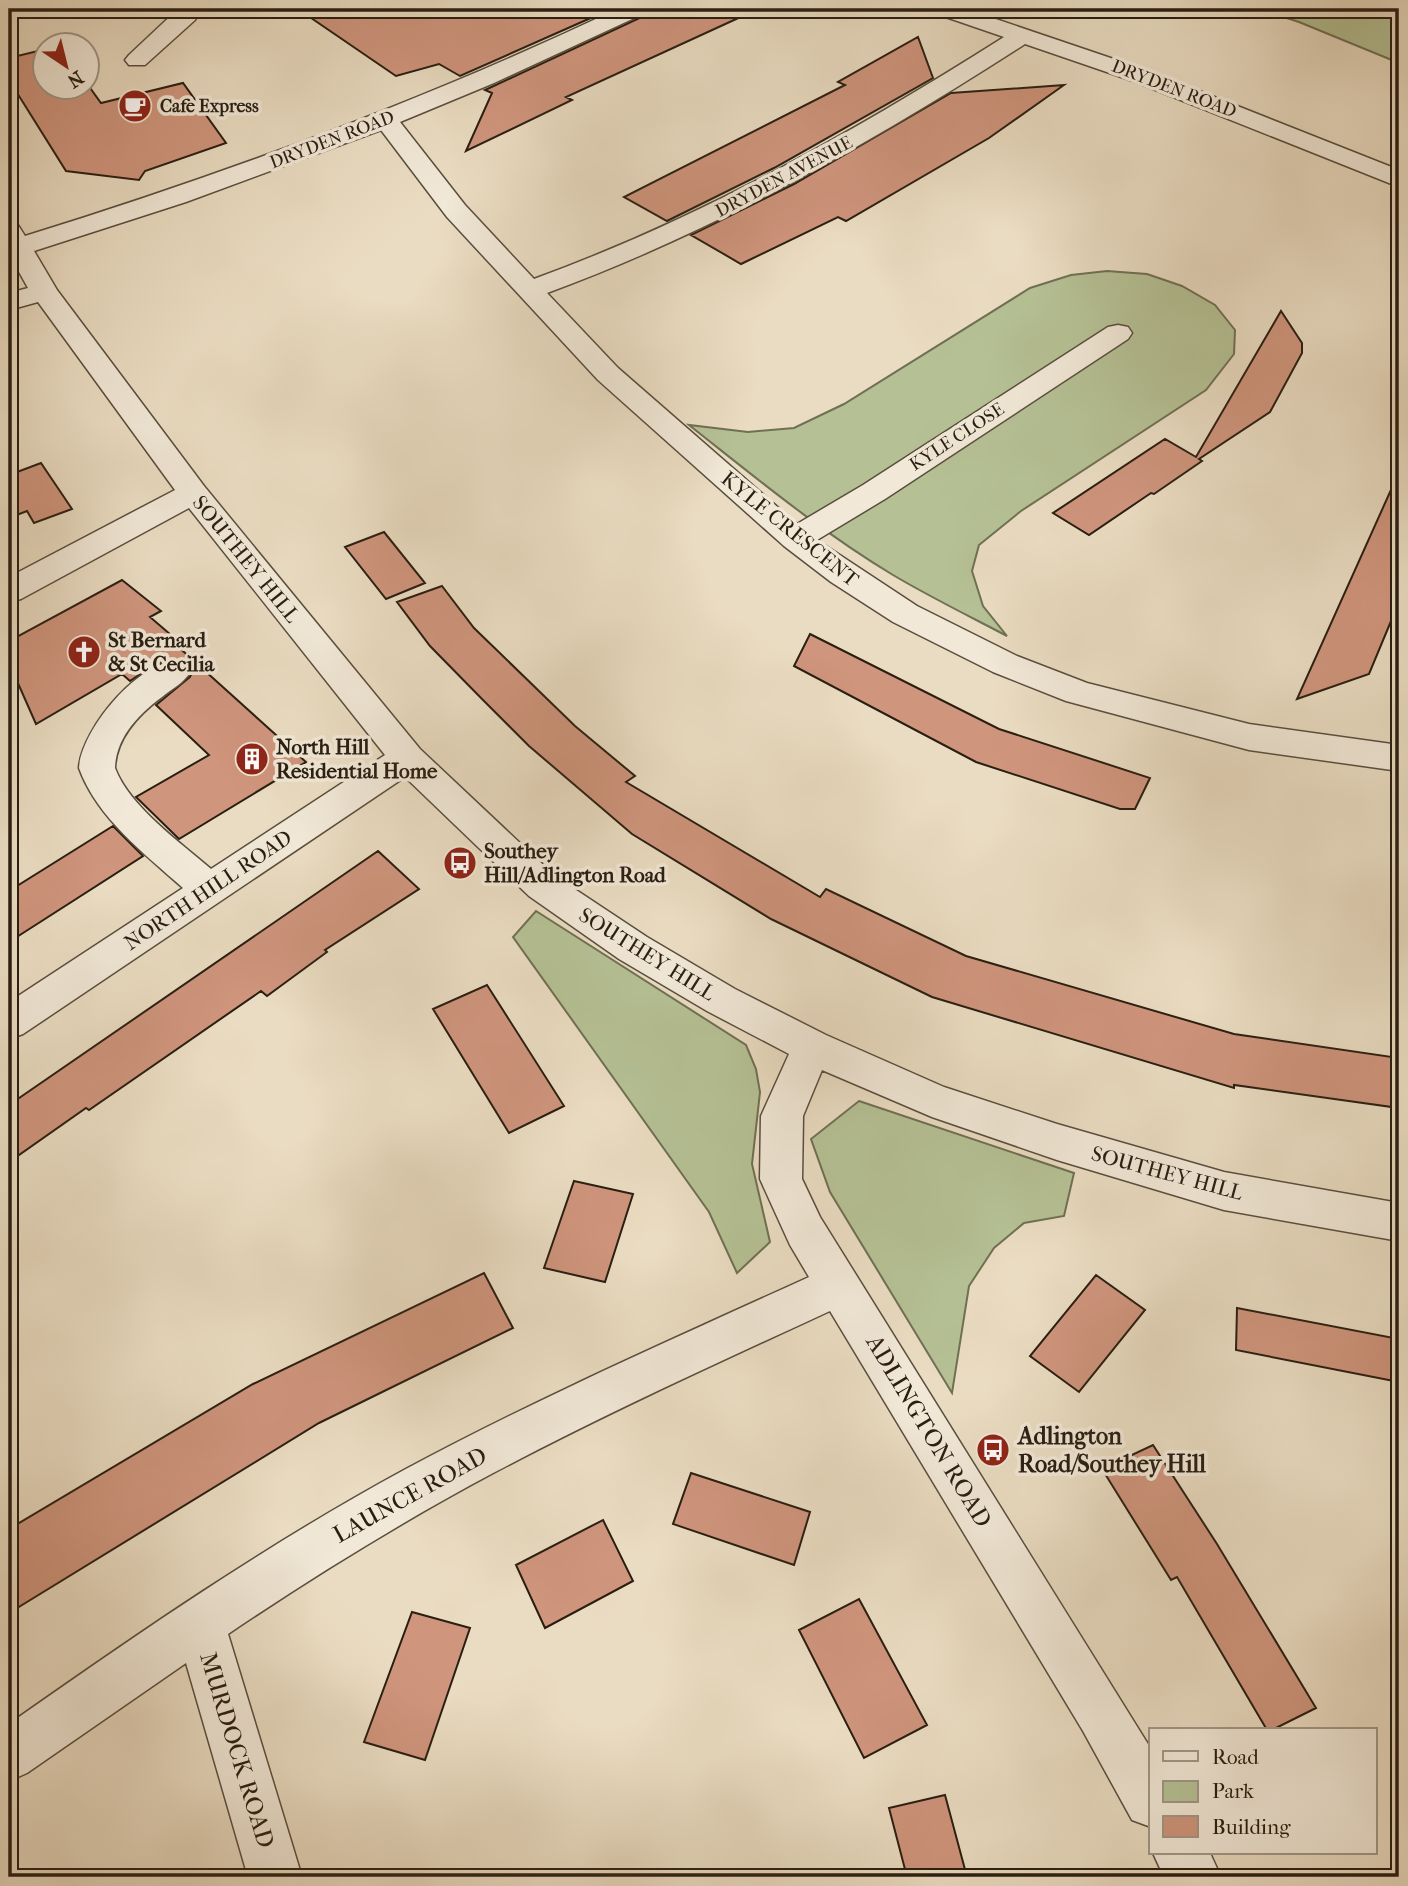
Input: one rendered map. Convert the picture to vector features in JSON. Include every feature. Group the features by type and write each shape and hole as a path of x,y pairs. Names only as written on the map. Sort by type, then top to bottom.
{"street":[{"path":"136,60 187,15 189,9"},
{"name":"DRYDEN ROAD","path":"14,239 207,187 385,119 527,60 635,9"},
{"name":"DRYDEN ROAD","path":"945,9 1141,76 1399,179"},
{"name":"DRYDEN AVENUE","path":"529,290 589,270 701,221 793,175 872,131 1023,34"},
{"name":"KYLE CRESCENT","path":"385,119 456,211 608,374 796,539 842,574 905,614 1006,664 1079,693 1249,737 1399,758"},
{"name":"SOUTHEY HILL","path":"14,239 44,292 193,493 407,758 542,886 633,948 721,1000 812,1047 932,1100 1224,1191 1399,1222"},
{"path":"9,302 44,292"},
{"name":"KYLE CLOSE","path":"796,539 874,492 1118,333"},
{"path":"9,591 193,493"},
{"path":"174,671 138,697 116,719 103,743 96,767 104,785 122,808 209,889"},
{"name":"NORTH HILL ROAD","path":"9,1023 407,758"},
{"name":"ADLINGTON ROAD","path":"812,1047 782,1116 781,1179 805,1231 1101,1713 1149,1797"},
{"name":"LAUNCE ROAD","path":"9,1755 199,1622 362,1520 530,1429 840,1284"},
{"name":"MURDOCK ROAD","path":"199,1622 275,1877"},
{"path":"1181,1854 1194,1877"}],"green space":[{"path":"1258,9 1399,9 1399,63 1299,22"},
{"path":"1107,271 1147,274 1182,286 1215,305 1235,330 1234,354 1206,390 1021,511 979,545 972,571 983,606 1007,636 921,591 866,558 788,503 689,425 748,432 794,428 844,404 1030,288 1071,275"},
{"path":"536,911 746,1045 756,1069 760,1092 752,1164 770,1242 737,1273 709,1212 513,937"},
{"path":"859,1101 1074,1173 1064,1216 1024,1223 994,1248 969,1286 952,1393 830,1192 811,1139"}],"building":[{"path":"298,9 611,9 460,76 439,64 396,76"},
{"path":"649,9 758,9 566,97 572,100 466,151 492,93 485,90 644,16"},
{"path":"918,37 933,78 774,168 667,221 624,197 845,85 838,82"},
{"path":"32,52 32,102 101,103 183,83 226,143 145,171 139,180 66,171 9,80 9,58"},
{"path":"1064,85 989,138 846,221 838,217 741,264 691,235 794,184 951,93"},
{"path":"1281,311 1302,343 1302,353 1270,412 1199,459 1202,461 1154,494 1151,493 1089,535 1053,513 1165,439 1196,457"},
{"path":"41,463 72,509 34,523 27,511 9,518 9,475"},
{"path":"1399,472 1399,602 1369,674 1297,699"},
{"path":"384,532 425,583 386,599 345,547"},
{"path":"122,580 161,611 150,617 178,641 174,643 306,762 179,839 136,797 209,755 156,705 190,677 193,670 188,662 169,660 151,667 130,681 122,674 36,724 9,663 9,641"},
{"path":"442,586 474,628 575,726 635,776 626,782 820,897 826,889 966,956 1234,1034 1399,1058 1399,1108 1234,1085 1234,1088 932,997 771,919 632,834 529,746 483,700 430,646 397,602"},
{"path":"810,634 999,729 1150,778 1135,809 1120,809 976,762 794,666"},
{"path":"113,826 143,856 9,942 9,891"},
{"path":"378,851 419,889 325,950 327,952 267,996 261,991 9,1162 9,1105"},
{"path":"487,985 564,1106 509,1133 433,1009"},
{"path":"574,1181 633,1194 605,1282 544,1268"},
{"path":"484,1273 513,1328 319,1423 9,1613 9,1529 253,1384"},
{"path":"1096,1275 1145,1310 1079,1392 1030,1356"},
{"path":"1237,1308 1399,1339 1399,1382 1236,1350"},
{"path":"1153,1445 1217,1544 1316,1708 1276,1728 1266,1728 1177,1577 1171,1580 1102,1469"},
{"path":"691,1473 810,1512 794,1565 673,1524"},
{"path":"603,1520 633,1581 545,1628 516,1565"},
{"path":"859,1599 927,1725 864,1758 799,1630"},
{"path":"412,1612 470,1628 425,1760 364,1742"},
{"path":"945,1795 967,1877 907,1877 889,1808"}],"place":[{"name":"Cafe Express","path":"135,106"},
{"name":"St Bernard & St Cecilia","path":"84,652"},
{"name":"North Hill Residential Home","path":"252,759"},
{"name":"Southey Hill/Adlington Road","path":"460,863"},
{"name":"Adlington Road/Southey Hill","path":"993,1450"}]}
